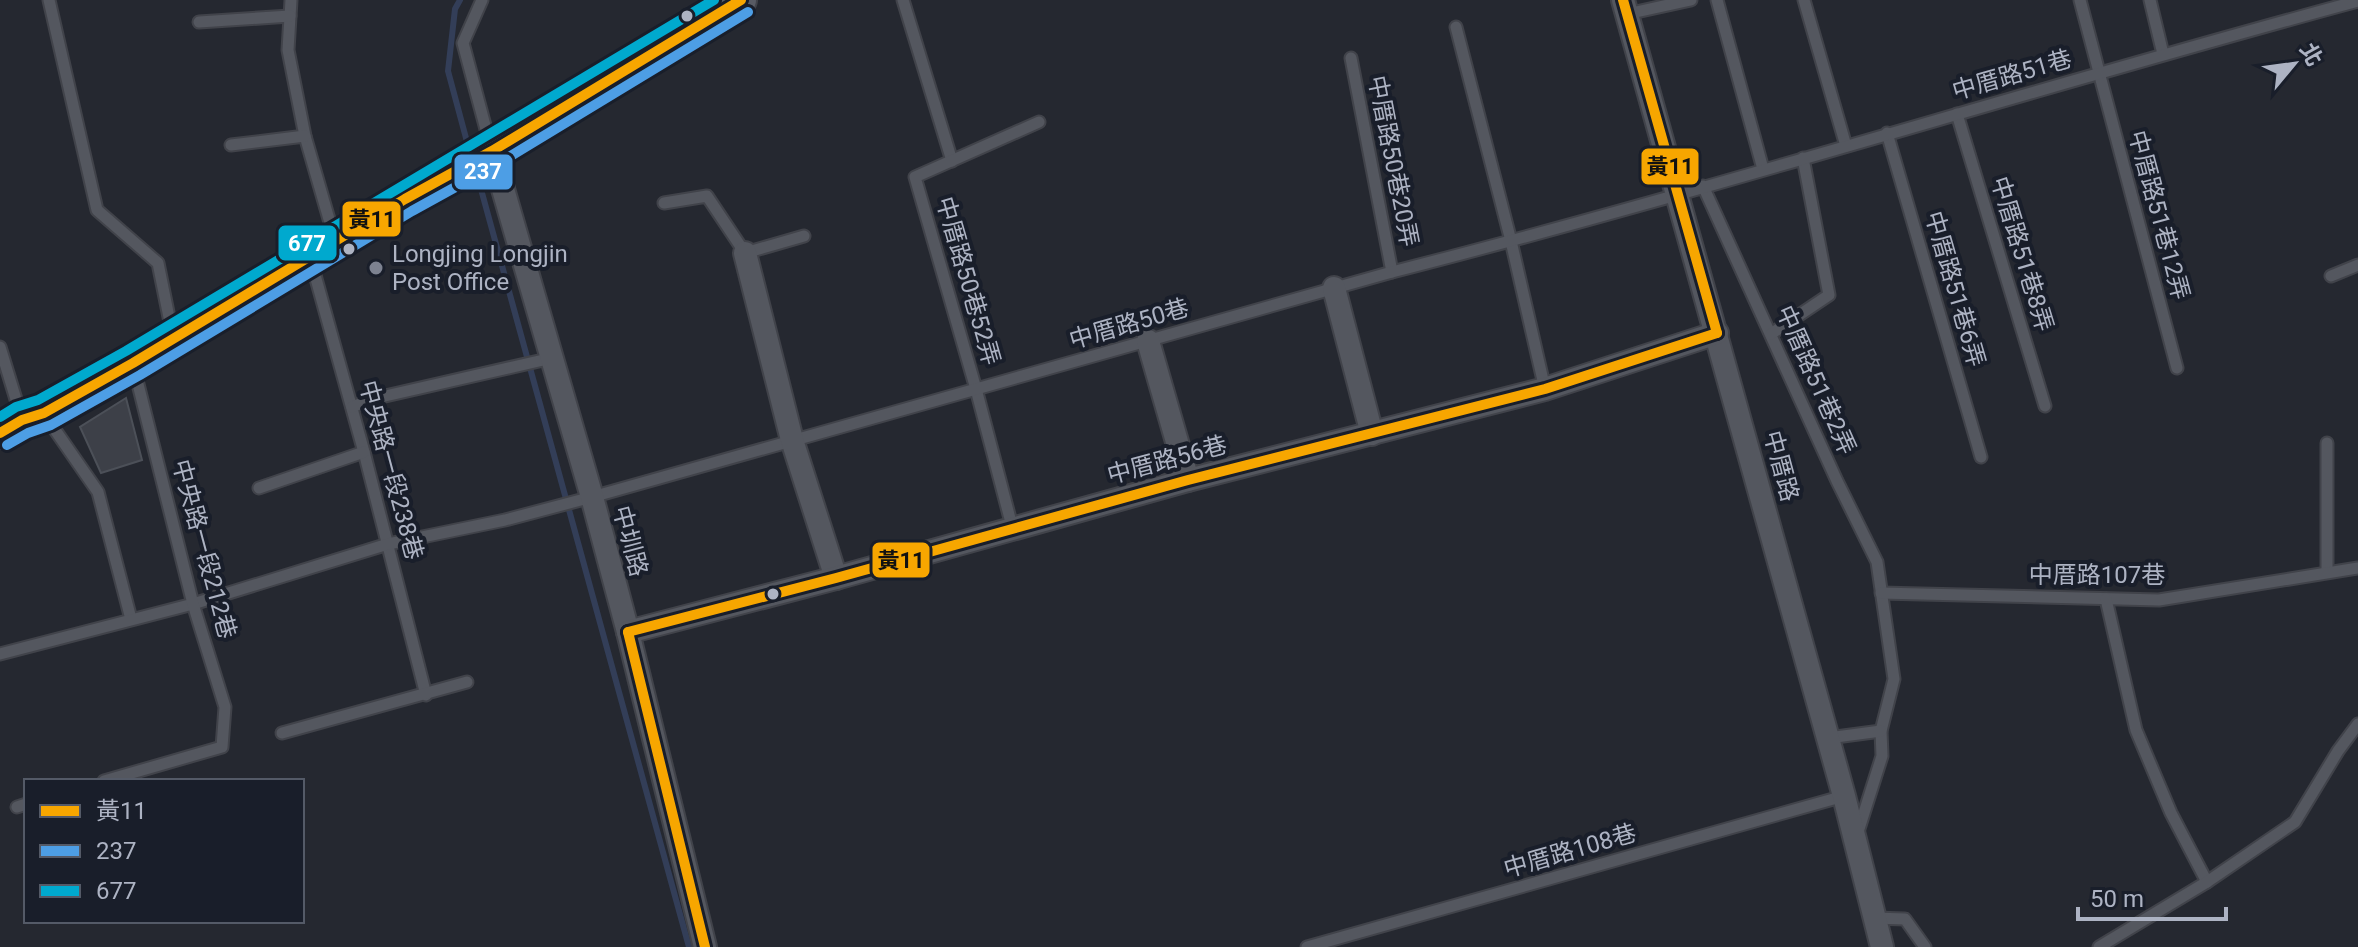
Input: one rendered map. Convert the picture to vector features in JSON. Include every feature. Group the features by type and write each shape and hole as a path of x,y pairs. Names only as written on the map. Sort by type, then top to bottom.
{"street":[{"path":"22,422 133,363 323,248 492,151 733,2"},
{"name":"中厝路","path":"1625,7 1844,796 1882,947"},
{"name":"中圳路","path":"492,151 592,497 705,947"},
{"path":"745,253 792,440 836,578"},
{"path":"1334,288 1372,434"},
{"name":"中厝路56巷","path":"628,632 1013,530 1188,480 1545,389 1717,333"},
{"path":"1148,341 1188,480"}],"lane":[{"path":"49,0 97,210 158,263 173,338"},
{"name":"中央路一段238巷","path":"291,0 288,50 352,407 426,695"},
{"path":"903,0 952,161"},
{"path":"1625,7 1691,0"},
{"path":"1717,0 1763,169"},
{"path":"1804,0 1846,146"},
{"name":"中厝路51巷12弄","path":"2080,0 2177,368"},
{"path":"2150,0 2163,54"},
{"name":"中厝路51巷","path":"1678,194 2358,1"},
{"path":"477,2 463,43 492,151"},
{"path":"199,22 290,16"},
{"path":"1456,27 1545,389"},
{"name":"中厝路50巷20弄","path":"1351,58 1392,272"},
{"name":"中厝路51巷8弄","path":"1957,114 2045,406"},
{"name":"中厝路50巷52弄","path":"976,389 915,177 1039,122"},
{"name":"中厝路51巷6弄","path":"1887,133 1981,457"},
{"path":"231,145 305,136"},
{"path":"1771,334 1829,295 1803,158"},
{"name":"中厝路51巷2弄","path":"1703,186 1877,562 1894,679 1881,731 1882,756 1854,843"},
{"name":"中厝路50巷","path":"0,654 193,604 388,544 505,520 592,497 1678,194"},
{"path":"664,203 707,196 745,253 804,236"},
{"path":"2331,276 2358,265"},
{"path":"0,347 22,422 98,492 131,619"},
{"path":"352,407 372,399 552,358"},
{"name":"中央路一段212巷","path":"111,779 222,747 225,707 193,604 133,363"},
{"path":"976,389 1013,530"},
{"path":"2327,443 2327,571"},
{"path":"259,488 364,452"},
{"name":"中厝路107巷","path":"1881,593 2159,600 2358,568"},
{"path":"2106,599 2136,730 2171,813 2207,882"},
{"path":"282,733 467,682"},
{"path":"2099,947 2207,882 2295,822 2358,724"},
{"path":"1828,738 1881,731"},
{"name":"中厝路108巷","path":"1307,947 1844,796"},
{"path":"1874,918 1905,919 1925,947"}],"building":[{"path":"126,398 142,460 101,473 80,427"}],"waterway":[{"path":"460,0 455,9 448,71 470,153"},
{"path":"476,171 689,947"}],"transit line":[{"name":"677","path":"0,417 16,407 38,400 126,351 714,0"},
{"name":"黃11","path":"0,433 22,420 44,413 133,363 741,0"},
{"name":"黃11","path":"1623,0 1717,333"},
{"name":"237","path":"7,445 51,425 140,375 748,12"},
{"name":"黃11","path":"628,632 1188,480 1545,389 1717,333"},
{"name":"黃11","path":"628,632 705,947"}],"place":[{"name":"Longjing Longjin Post Office","path":"376,268"}]}
